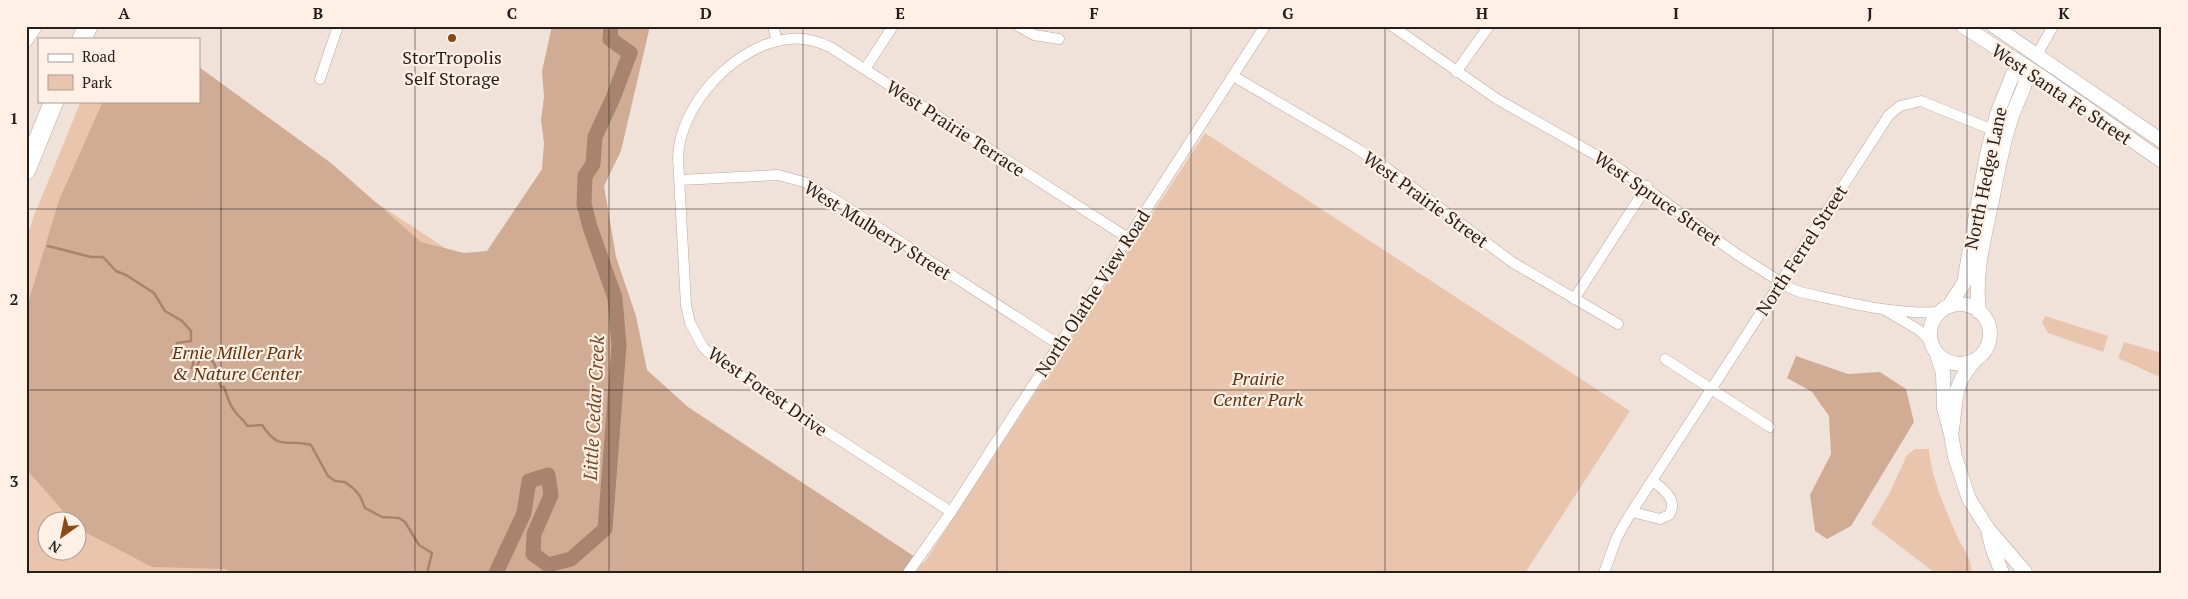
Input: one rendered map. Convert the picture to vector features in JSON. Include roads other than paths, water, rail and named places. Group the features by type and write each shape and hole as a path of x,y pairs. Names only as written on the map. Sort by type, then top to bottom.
{"highway":[{"path":"82,38 88,26"},
{"path":"26,170 54,102"}],"street":[{"path":"26,40 35,26"},
{"path":"320,79 338,26"},
{"path":"773,26 778,41"},
{"path":"865,70 893,26"},
{"path":"1018,26 1034,35 1059,39"},
{"name":"North Olathe View Road","path":"908,573 951,512 1265,26"},
{"name":"West Spruce Street","path":"1392,26 1498,100 1617,167 1646,186 1735,253 1780,282 1800,292 1885,310 1917,313 1944,309"},
{"path":"1456,72 1489,26"},
{"name":"West Santa Fe Street","path":"1962,26 2027,68 2162,161"},
{"name":"West Santa Fe Street","path":"1994,26 2162,141"},
{"path":"2027,68 2037,55 2053,26"},
{"name":"West Prairie Terrace","path":"680,180 678,158 680,138 698,100 716,79 758,47 797,38 818,41 830,47 1128,238"},
{"name":"North Hedge Lane","path":"1944,309 1964,283 1993,130 2004,96 2014,74 2027,68 2026,80 2006,134 1985,234 1979,266 1977,292 1979,312"},
{"name":"West Prairie Street","path":"1233,76 1356,148 1388,169 1512,262 1618,324"},
{"name":"North Ferrel Street","path":"1604,573 1616,537 1889,115 1900,106 1921,101 1993,130"},
{"name":"West Mulberry Street","path":"680,180 770,175 804,182 831,197 1058,344"},
{"name":"West Forest Drive","path":"680,180 686,305 690,323 704,347 714,358 951,512"},
{"path":"1574,299 1646,186"},
{"path":"1951,434 1955,411 1955,394 1959,380 1984,352 1990,334 1988,326 1979,312 1965,305 1944,309 1931,326 1933,347 1942,373 1944,408 1955,457 1969,499 1988,529 2025,573"},
{"name":"West Spruce Street","path":"1885,310 1918,330 1933,347"},
{"path":"1933,347 1950,362 1968,363 1976,359"},
{"path":"1665,359 1770,427"},
{"path":"1632,512 1660,519 1669,515 1673,506 1672,500 1652,480"},
{"path":"1988,529 1992,547 1999,560 2002,573"}],"waterway":[{"name":"Little Cedar Creek","path":"496,573 524,513 529,481 548,475 551,495 534,534 533,554 548,565 571,559 605,529 619,345 615,298 590,227 584,204 585,176 593,164 595,137 613,98 630,53 610,39 611,26"},
{"path":"48,246 91,257 103,257 116,271 126,275 154,293 165,311 182,321 191,331 191,341 177,343 172,352 177,357 192,354 194,360 192,368 197,366 200,360 206,356 215,366 219,383 221,387 224,387 233,408 247,426 262,425 274,439 279,441 311,445 328,476 335,481 345,482 354,489 360,496 365,508 382,517 399,518 405,522 419,545 432,553 427,573"}],"place":[{"name":"StorTropolis Self Storage","path":"452,38"}],"park label":[{"name":"Ernie Miller Park & Nature Center","path":"237,362"},
{"name":"Prairie Center Park","path":"1258,388"}]}
